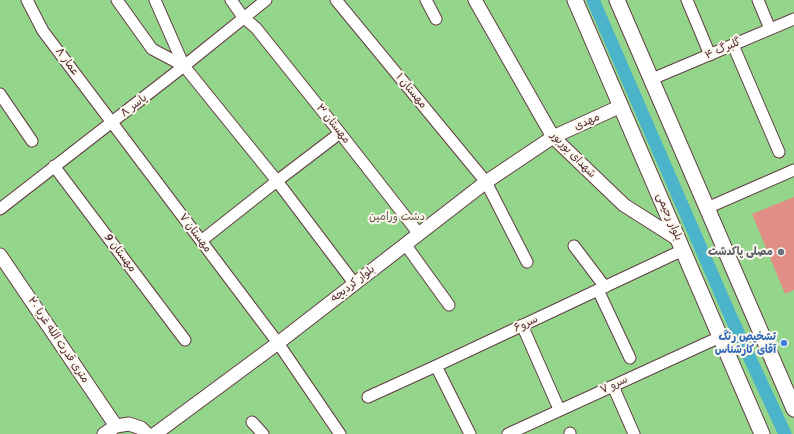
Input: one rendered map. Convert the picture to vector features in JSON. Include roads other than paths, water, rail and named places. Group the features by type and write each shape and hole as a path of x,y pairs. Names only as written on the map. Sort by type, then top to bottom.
{"main road":[{"name":"بلوار رحیمی","path":"575,0 762,434"},
{"path":"617,0 794,409"}],"street":[{"name":"عمار ۸","path":"26,0 43,31 112,122"},
{"path":"117,0 152,49 184,66"},
{"path":"155,0 184,66 277,181 354,283"},
{"name":"مهستان ۳","path":"231,0 243,17 256,28 340,132 419,234"},
{"name":"یاسر ۸","path":"0,209 184,66 266,0"},
{"name":"مهستان ۱","path":"336,0 486,182 527,262"},
{"path":"426,0 436,19"},
{"name":"شهدای بوربور","path":"475,0 553,137 624,205 681,245"},
{"path":"687,0 710,55"},
{"path":"758,0 770,29"},
{"name":"گلبرگ ۴","path":"652,79 794,19"},
{"path":"733,45 780,152"},
{"path":"0,94 32,141"},
{"name":"مهدی","path":"553,137 621,106"},
{"name":"مهستان ۷","path":"112,122 278,342 340,434"},
{"path":"201,241 340,132"},
{"name":"بلوار کردبچه","path":"155,434 278,342 486,182 553,137"},
{"name":"مهستان 9","path":"54,166 185,340"},
{"path":"707,208 794,170"},
{"path":"405,244 449,304"},
{"name":"سرو۶","path":"368,397 601,289 681,245"},
{"path":"574,246 601,289 630,358"},
{"name":"۲۰ متری قدرت الله غربا","path":"0,255 116,426"},
{"path":"522,325 559,409"},
{"name":"سرو ۷","path":"508,434 559,409 720,337"},
{"path":"436,366 470,434"},
{"path":"613,386 634,434"},
{"path":"252,422 263,434"},
{"path":"104,434 116,426 129,424 141,428 147,434"}],"waterway":[{"path":"593,0 730,315 785,434"}],"place":[{"name":"مصلی پاکدشت","path":"781,252"},
{"name":"تشخیص رنگ آقای کارشناس","path":"784,343"}],"park label":[{"name":"دشت ورامین","path":"397,217"}]}
